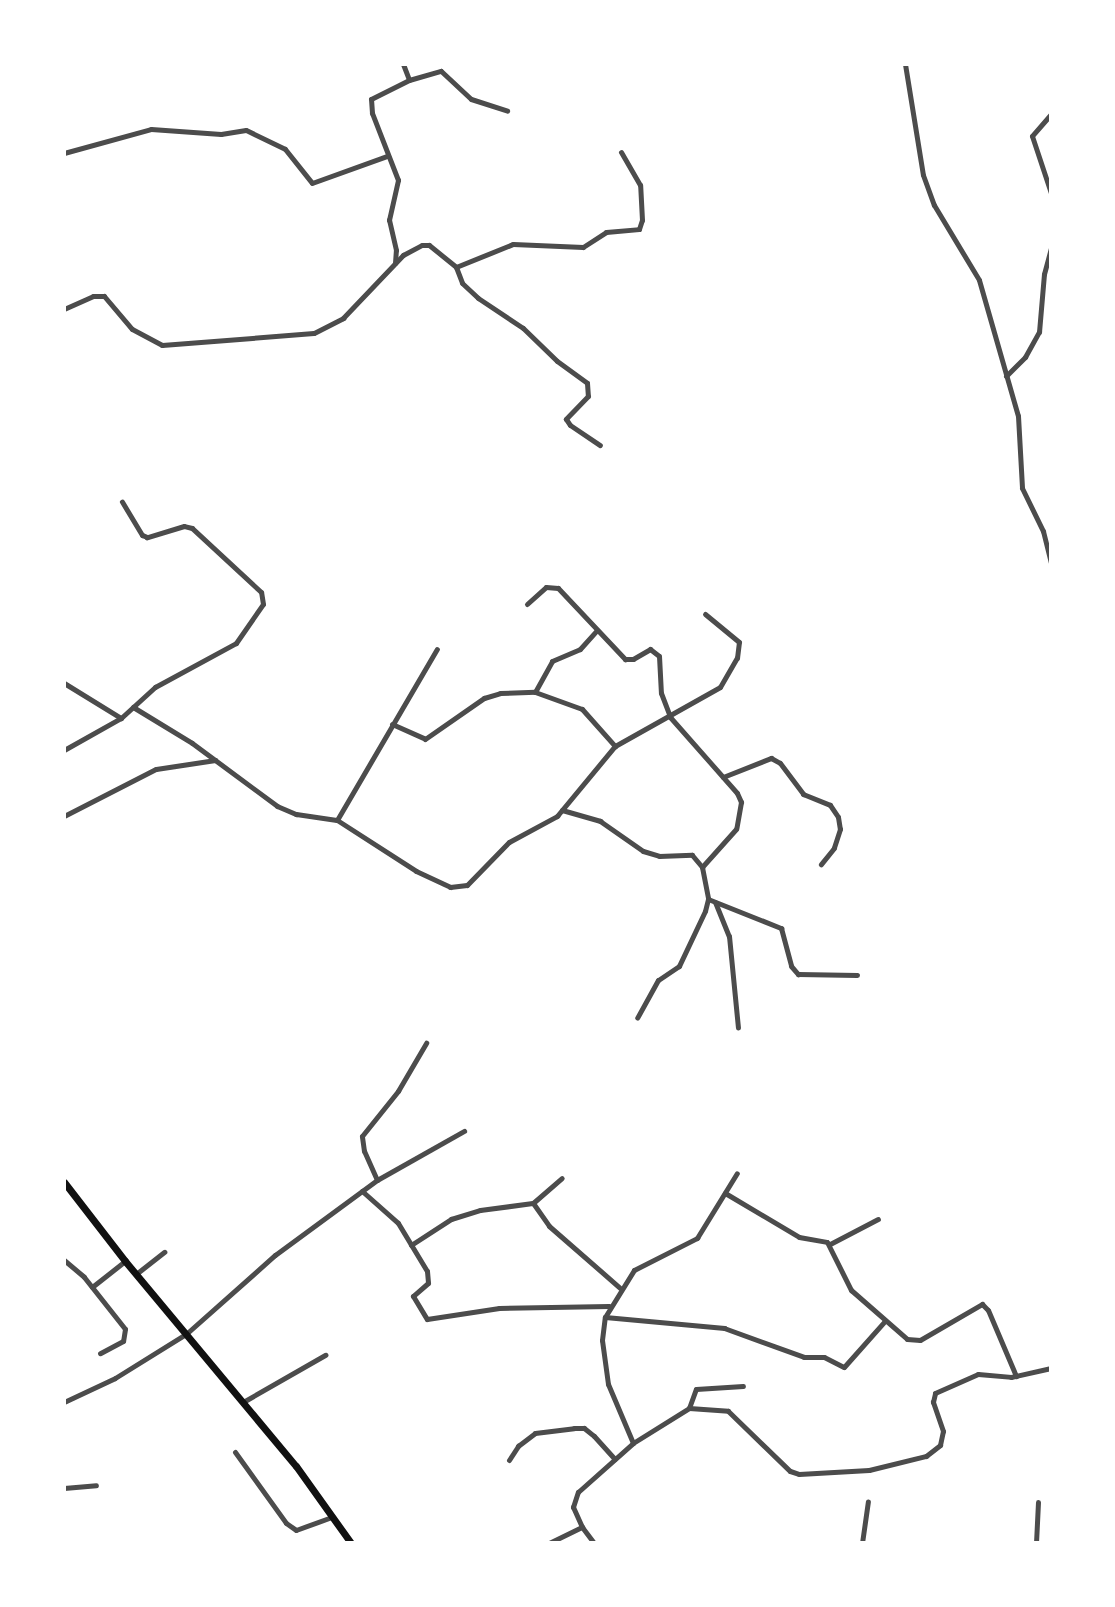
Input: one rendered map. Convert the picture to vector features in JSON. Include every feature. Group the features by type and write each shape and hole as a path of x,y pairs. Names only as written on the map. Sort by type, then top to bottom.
{"main road":[{"path":"64,1182 125,1261 296,1466 351,1543"}],"street":[{"path":"403,64 409,80"},
{"path":"905,64 927,189 976,272 1018,416 1020,480 1043,531 1051,563"},
{"path":"395,264 396,250 389,220 398,180 372,113 371,99 409,80 441,71 471,99 507,111"},
{"path":"1051,114 1032,136 1051,193"},
{"path":"64,153 151,129 221,134 246,130 285,149 312,183 387,156"},
{"path":"456,267 513,244 583,247 606,232 639,229 642,220 640,185 621,152"},
{"path":"64,309 93,296 104,296 136,332 166,345 314,333 343,318 395,264 411,250 426,245 456,267 462,283 478,298 523,328 557,361 587,383 588,396 566,419 600,445"},
{"path":"1006,376 1031,348 1039,332 1043,276 1051,248"},
{"path":"64,750 121,718 155,687 236,643 264,600 261,592 192,528 184,526 147,537 142,535 122,502"},
{"path":"527,604 546,587 558,588 625,659 633,659 645,649 655,651 660,660 661,693 670,717 737,793 739,821 702,867"},
{"path":"133,707 286,810 337,820 416,871 450,887 459,887 473,880 509,842 550,821 615,746 714,692 740,650 736,636 705,614"},
{"path":"535,692 552,661 580,649 597,630"},
{"path":"337,820 437,649"},
{"path":"64,683 121,718"},
{"path":"392,724 425,739 484,698 500,693 535,692 582,709 615,746"},
{"path":"722,777 771,758 803,794 830,805 838,817 840,829 834,848 821,864"},
{"path":"64,816 156,769 216,760"},
{"path":"562,810 600,821 643,851 666,856 692,855 702,867 708,899 679,966 658,980 637,1018"},
{"path":"708,899 781,928 791,966 798,974 857,975"},
{"path":"715,901 729,936 738,1028"},
{"path":"377,1180 364,1151 362,1136 398,1091 426,1043"},
{"path":"64,1402 115,1378 186,1334 275,1255 377,1180 464,1131"},
{"path":"633,1443 608,1384 602,1340 609,1306 620,1288 642,1264 697,1238 737,1173"},
{"path":"411,1245 446,1221 480,1210 533,1203 562,1178"},
{"path":"362,1191 398,1223 429,1275 426,1286 413,1296 427,1319 499,1308 609,1306"},
{"path":"725,1193 799,1237 830,1244 878,1219"},
{"path":"533,1203 549,1226 620,1288"},
{"path":"830,1244 851,1290 907,1339 916,1341 982,1304 988,1310 1016,1376"},
{"path":"136,1274 164,1252"},
{"path":"64,1260 92,1287 126,1332 123,1341 100,1353"},
{"path":"92,1287 125,1261"},
{"path":"605,1317 724,1328 804,1357 824,1357 842,1367 884,1322"},
{"path":"243,1402 325,1355"},
{"path":"594,1543 582,1527 573,1499 633,1443 689,1408 728,1411 790,1471 799,1474 869,1470 926,1456 940,1445 943,1431 933,1402 935,1393 978,1374 1016,1376 1051,1368"},
{"path":"689,1408 696,1389 743,1386"},
{"path":"509,1460 518,1446 535,1433 574,1428 584,1428 615,1459"},
{"path":"235,1452 286,1523 296,1530 332,1517"},
{"path":"64,1488 96,1485"},
{"path":"862,1543 868,1501"},
{"path":"1036,1543 1038,1502"},
{"path":"549,1543 582,1527"}]}
